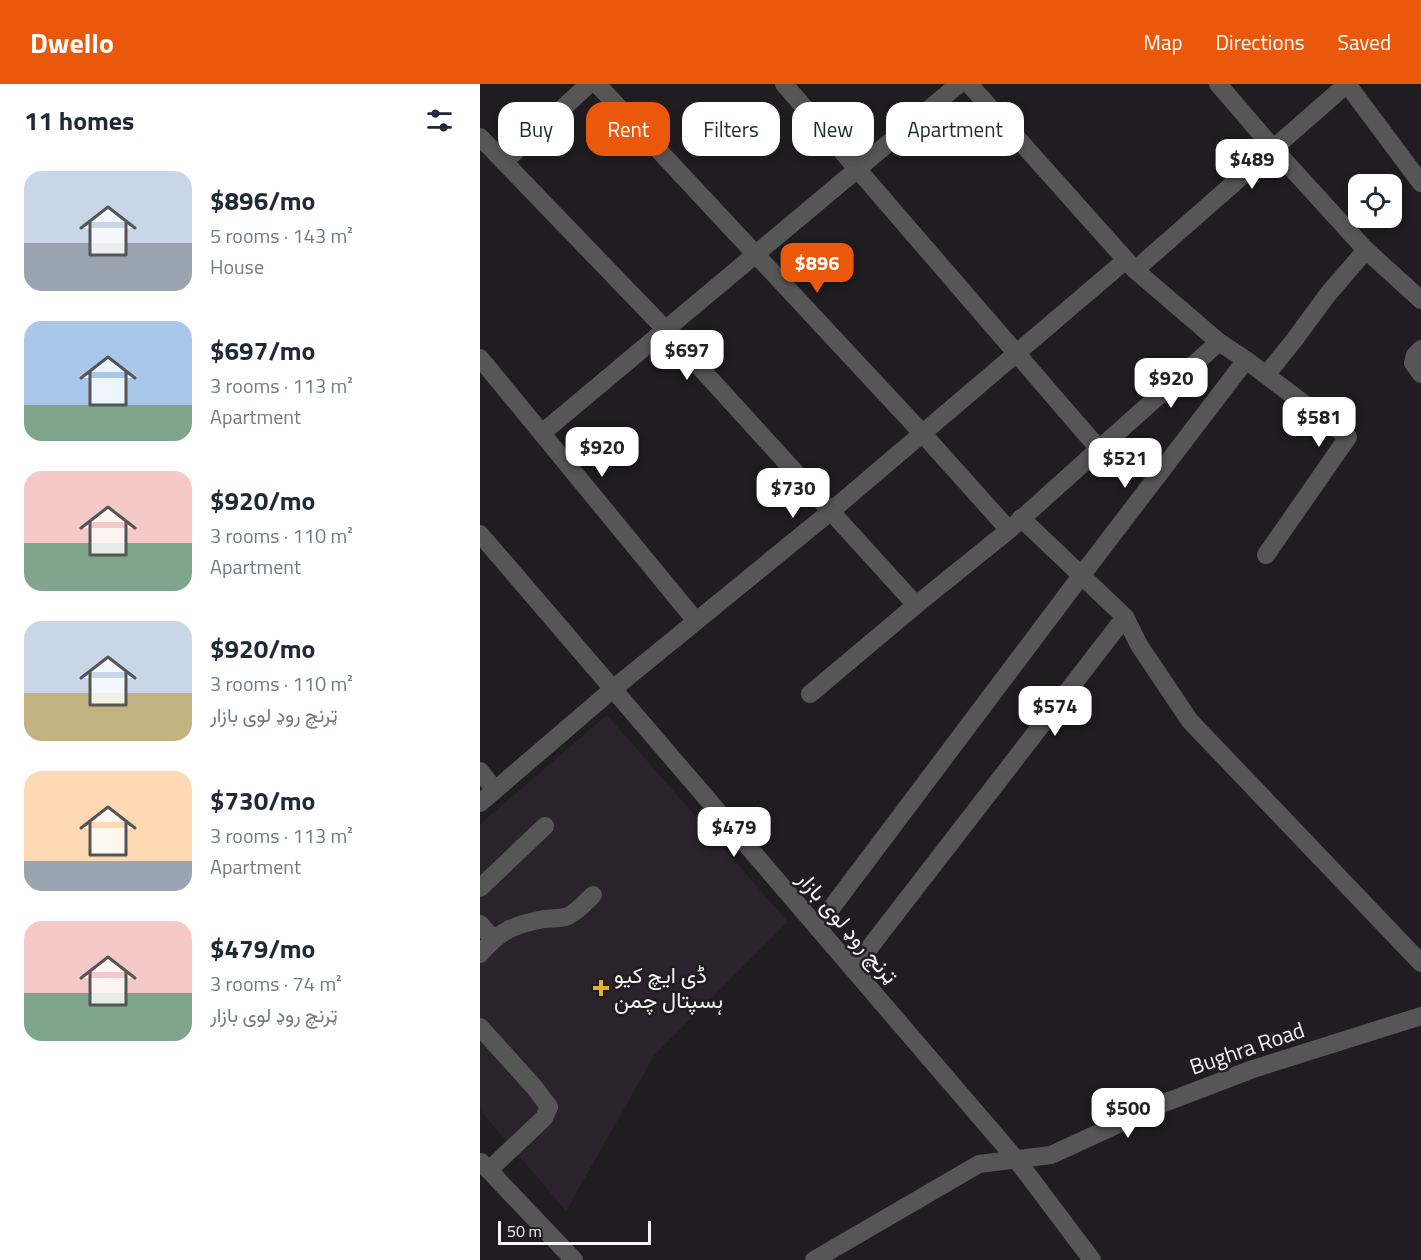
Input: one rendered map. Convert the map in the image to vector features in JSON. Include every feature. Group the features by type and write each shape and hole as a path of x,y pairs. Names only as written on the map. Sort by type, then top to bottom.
{"street":[{"path":"504,162 589,84"},
{"path":"597,84 923,434 1015,524 1081,576 1125,617 1139,645 1190,721 1421,963"},
{"path":"784,84 1099,449"},
{"path":"1218,84 1366,250 1421,300"},
{"path":"480,803 613,689 830,512 1017,354 1131,265 1273,148 1347,84 1421,183"},
{"path":"542,432 857,169 968,85 1131,265 1219,342 1267,374 1348,437 1266,555"},
{"path":"480,137 665,329 916,605"},
{"path":"1267,374 1328,294 1366,250"},
{"path":"810,694 1015,524 1219,342"},
{"path":"1421,349 1415,355 1413,363 1421,374"},
{"path":"480,358 696,621"},
{"path":"817,927 1246,360"},
{"name":"ټرنچ روډ لوی بازار","path":"480,534 1016,1159 1092,1260"},
{"path":"853,969 1125,617"},
{"path":"480,771 495,790"},
{"path":"480,888 545,826"},
{"path":"480,954 502,932 525,923 569,916 593,895"},
{"path":"480,924 493,939"},
{"name":"Bughra Road","path":"814,1260 980,1164 1051,1155 1164,1103 1243,1073 1421,1016"},
{"path":"480,1027 535,1088 549,1107 544,1118 484,1165 574,1260"}],"shaded area":[{"name":"ڈی ایچ کیو ہسپتال چمن","path":"607,715 788,922 655,1054 566,1211 480,1110 480,824"}],"place":[{"name":"ڈی ایچ کیو ہسپتال چمن","path":"601,988"}]}
